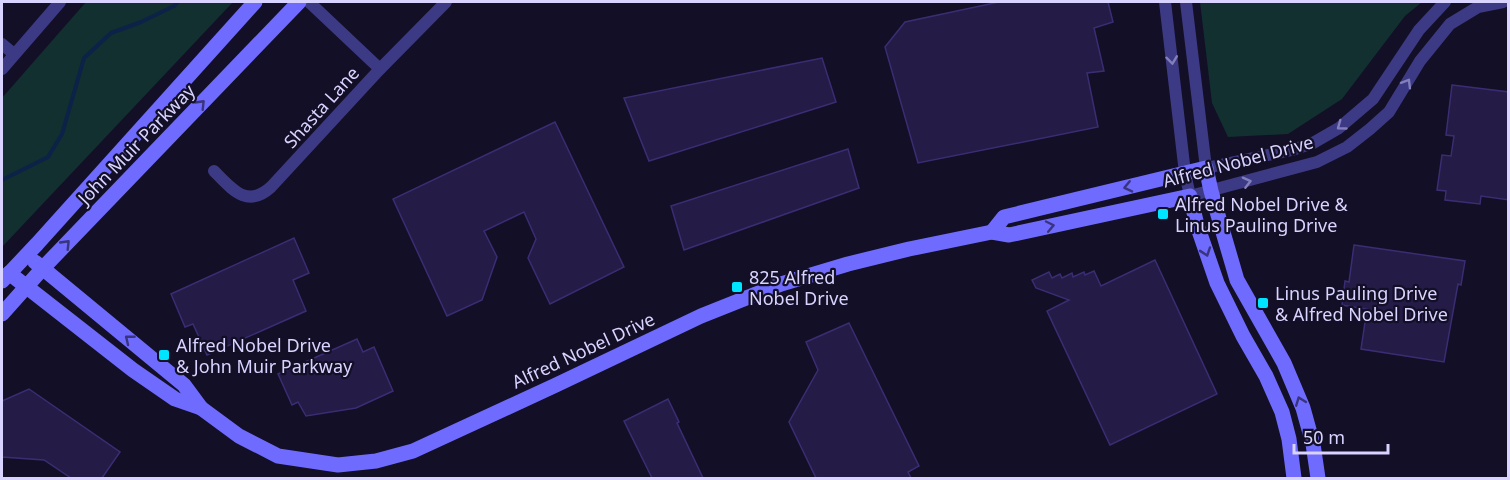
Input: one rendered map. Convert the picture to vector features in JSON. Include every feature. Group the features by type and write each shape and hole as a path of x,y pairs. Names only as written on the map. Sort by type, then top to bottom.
{"street":[{"path":"2,69 60,2"},
{"name":"John Muir Parkway","path":"5,277 255,2"},
{"name":"John Muir Parkway","path":"2,314 43,268 299,2"},
{"path":"309,2 380,69"},
{"name":"Shasta Lane","path":"214,171 235,192 250,197 262,196 446,2"},
{"path":"1165,2 1185,173 1197,225 1217,282 1282,412 1289,440 1294,478"},
{"path":"1186,2 1210,191 1238,280 1284,363 1303,408 1313,444 1317,478"},
{"name":"Alfred Nobel Drive","path":"992,232 1004,217 1206,168 1292,150 1313,142 1340,128 1373,99 1419,30 1445,2"},
{"name":"Alfred Nobel Drive","path":"27,254 184,385 201,408 239,436 278,456 338,465 376,461 413,451 701,316 781,284 882,255 992,232 1009,235 1190,196 1317,162 1347,147 1389,112 1420,61 1450,24 1478,7 1503,2"},
{"path":"2,44 14,54"},
{"name":"Alfred Nobel Drive","path":"5,277 27,288 160,390 175,399 201,408"}],"green space":[{"path":"86,2 233,2 2,247 2,98"},
{"path":"1200,2 1422,2 1405,16 1342,99 1288,134 1228,137 1212,103"}],"building":[{"path":"999,2 1108,2 1113,22 1094,28 1104,71 1087,73 1098,127 918,163 885,47 905,22"},
{"path":"822,58 836,102 649,161 624,98"},
{"path":"1452,85 1509,92 1509,200 1481,196 1480,204 1445,200 1446,191 1437,190 1442,155 1451,156 1454,136 1446,135"},
{"path":"555,122 624,267 550,304 528,258 536,239 524,212 484,231 497,257 482,300 447,316 393,199"},
{"path":"848,149 859,188 684,250 671,206"},
{"path":"294,238 309,273 293,280 306,311 207,355 193,324 185,327 171,294"},
{"path":"1354,245 1465,261 1461,285 1458,284 1444,362 1361,349 1367,309 1342,305 1345,281 1349,282"},
{"path":"1155,260 1217,394 1110,445 1047,311 1069,300 1036,288 1032,280 1049,272 1052,278 1060,274 1062,278 1072,273 1073,277 1094,271 1101,286"},
{"path":"849,323 919,466 908,472 911,478 816,478 789,422 818,370 806,342"},
{"path":"357,339 363,352 374,347 393,391 356,408 306,416 298,402 292,405 278,374"},
{"path":"29,389 120,452 102,478 71,478 44,460 2,457 2,401"},
{"path":"668,399 703,478 652,478 624,421"}],"waterway":[{"path":"2,180 48,157 62,134 84,58 111,33 141,22 178,2"}],"place":[{"name":"Alfred Nobel Drive & Linus Pauling Drive","path":"1163,214"},
{"name":"825 Alfred Nobel Drive","path":"737,287"},
{"name":"Linus Pauling Drive & Alfred Nobel Drive","path":"1263,303"},
{"name":"Alfred Nobel Drive & John Muir Parkway","path":"164,355"}]}
